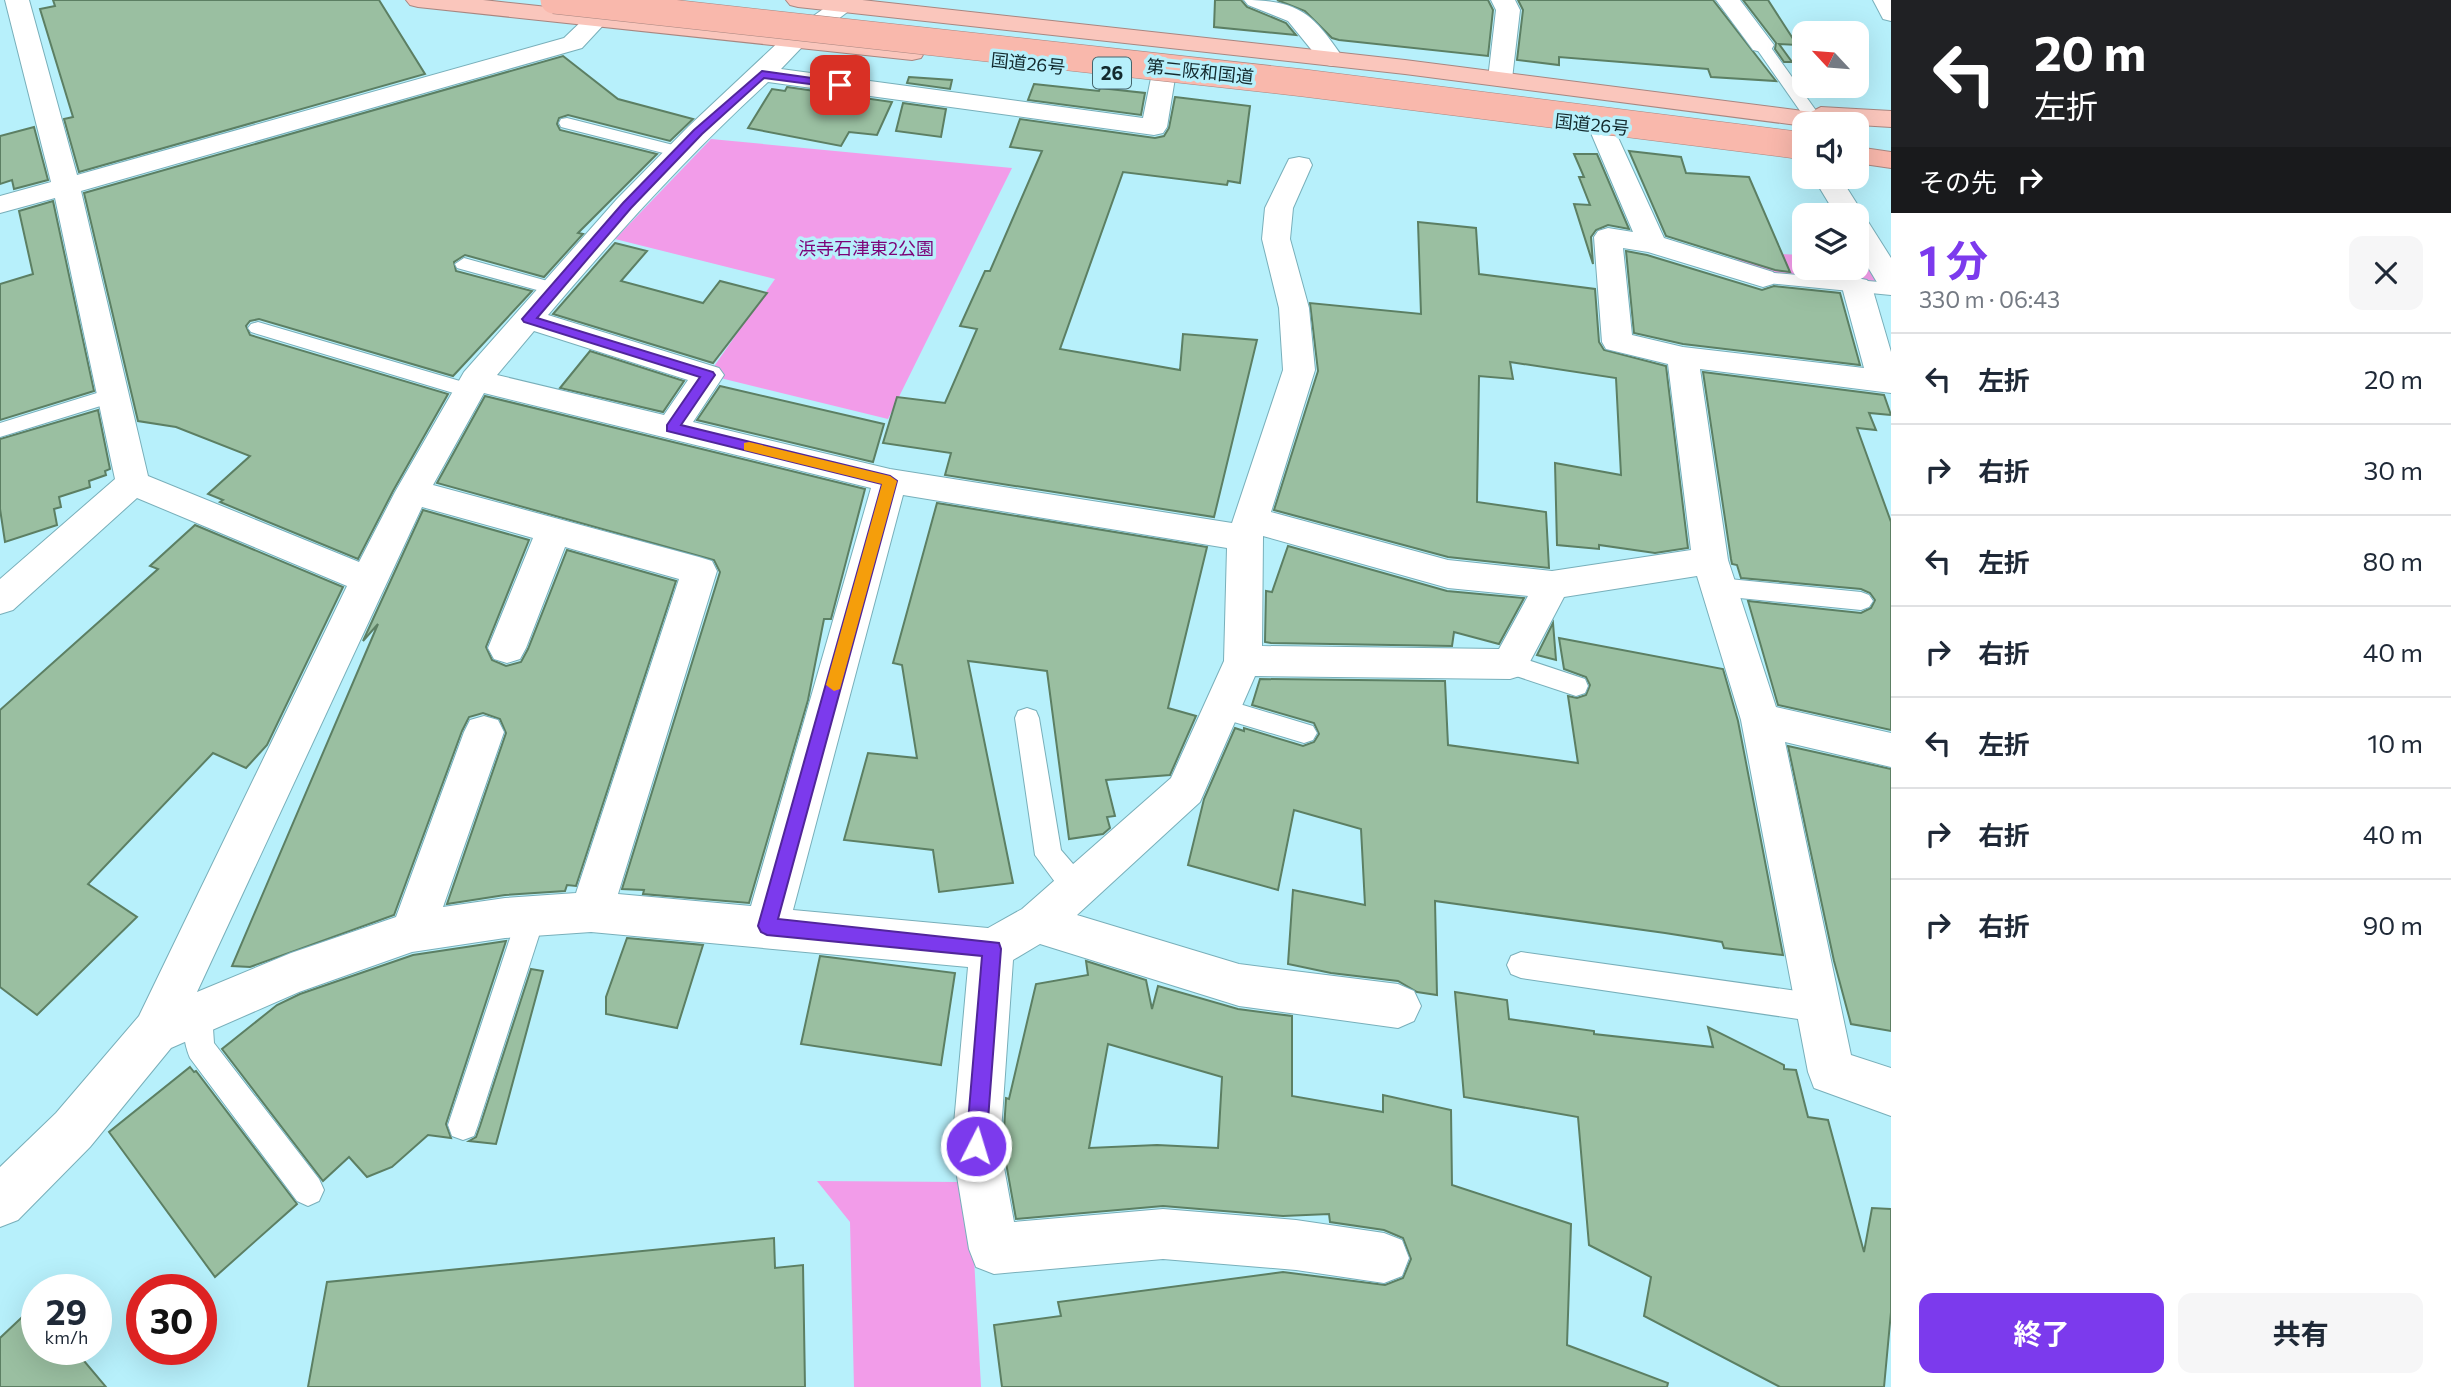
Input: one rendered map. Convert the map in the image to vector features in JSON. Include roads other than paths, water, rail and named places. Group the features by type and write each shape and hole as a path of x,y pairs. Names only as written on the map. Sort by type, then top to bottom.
{"highway":[{"name":"国道26号","path":"418,0 1601,126 1792,151"},
{"name":"第二阪和国道","path":"554,0 1304,83 1792,144"},
{"name":"第二阪和国道","path":"687,0 1792,121"},
{"name":"国道26号","path":"799,0 848,2 1500,79 1792,117"},
{"path":"1743,110 1792,120"},
{"path":"1869,120 1891,119"},
{"path":"1869,127 1891,130"},
{"path":"1869,141 1891,144"},
{"path":"1869,157 1891,160"},
{"path":"1869,163 1891,166"}],"street":[{"path":"17,0 66,186 133,483"},
{"path":"1256,0 1296,16 1332,59"},
{"path":"1500,79 1508,10 1503,0"},
{"path":"1728,0 1762,45"},
{"path":"1885,0 1891,13"},
{"path":"0,1202 73,1130 155,1032 368,580 412,492 472,385 627,205 679,152 794,41 848,2"},
{"path":"0,205 573,43 596,20"},
{"path":"762,74 1154,127 1163,78"},
{"path":"1601,126 1653,244"},
{"path":"155,1032 292,974 412,932 531,917 592,912 767,926 992,949 1037,923 1186,790 1244,661 1248,529 1299,370 1294,308 1276,239 1279,208 1299,165"},
{"path":"1763,278 1653,244 1608,237 1617,342 1683,357 1887,380 1857,287"},
{"path":"1869,246 1891,282"},
{"path":"528,319 708,375 672,428"},
{"path":"1683,357 1715,574 1761,720 1831,1072 1891,1092"},
{"path":"472,385 672,428 890,481 1248,529 1448,574 1552,585 1715,574"},
{"path":"767,926 890,481"},
{"path":"133,483 368,580"},
{"path":"0,600 133,483"},
{"path":"412,492 699,571 592,912"},
{"path":"507,648 553,532"},
{"path":"1244,661 1510,664 1552,585"},
{"path":"1761,720 1891,750"},
{"path":"412,932 484,732"},
{"path":"1037,923 1239,985 1398,1006"},
{"path":"992,949 976,1146 994,1248 1163,1234 1296,1245 1384,1258"}],"lane":[{"path":"1762,45 1802,112"},
{"path":"567,123 679,152"},
{"path":"464,264 555,289"},
{"path":"1763,278 1891,289"},
{"path":"258,328 472,385"},
{"path":"0,430 113,395"},
{"path":"1715,574 1861,601"},
{"path":"1510,664 1576,686"},
{"path":"1223,709 1304,733"},
{"path":"1027,718 1048,855 1076,888"},
{"path":"464,1125 531,917"},
{"path":"1521,965 1818,1008"},
{"path":"198,1014 200,1048 308,1190"}],"park label":[{"name":"浜寺石津東2公園","path":"866,249"}]}
